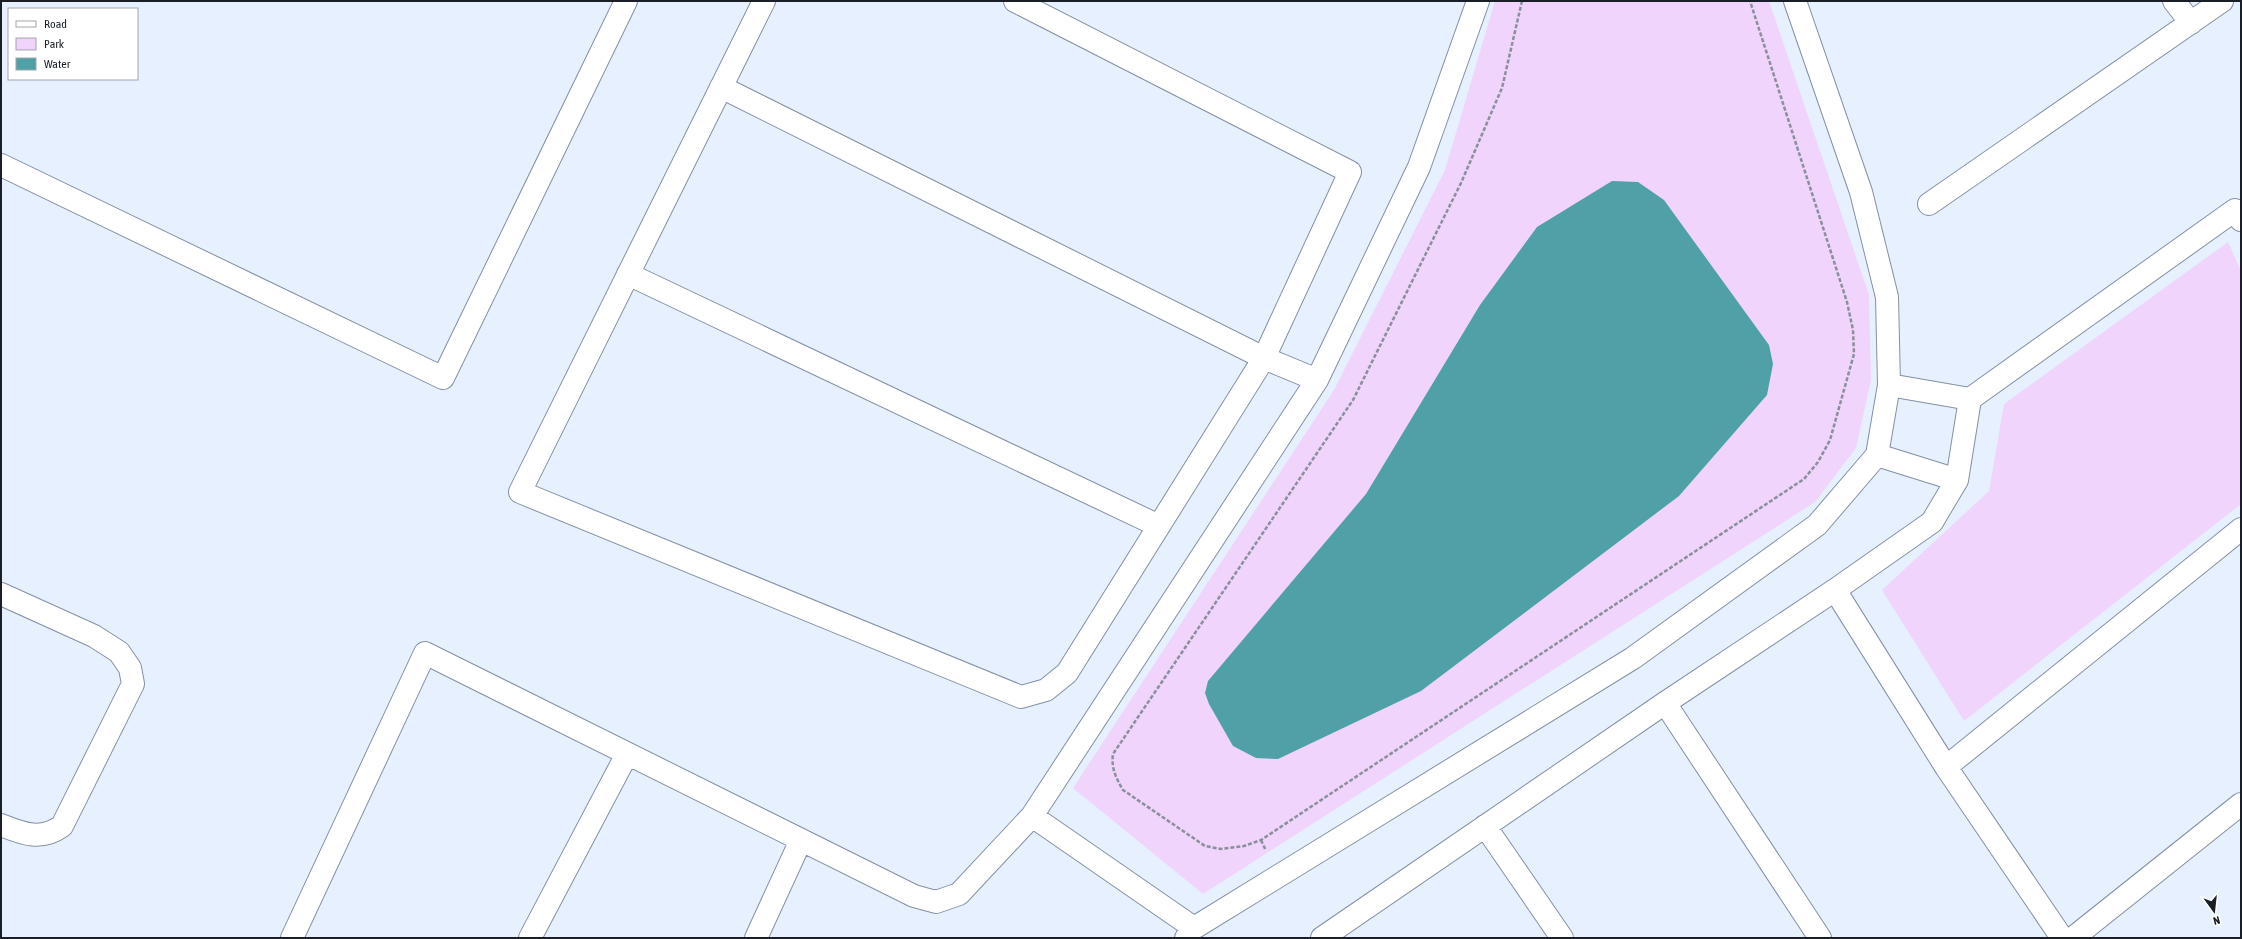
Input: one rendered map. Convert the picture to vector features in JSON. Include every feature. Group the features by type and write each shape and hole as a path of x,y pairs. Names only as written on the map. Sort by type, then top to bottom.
{"street":[{"path":"1,165 443,378 626,1"},
{"path":"764,1 520,492 1021,697 1046,690 1067,673 1264,358 1350,172 1015,1"},
{"path":"292,938 425,653 914,896 936,902 959,894 1032,816 1317,380 1419,168 1478,1"},
{"path":"1032,816 1190,933 1632,658 1817,526 1877,455 1889,385 1887,297 1861,192 1795,1"},
{"path":"2174,1 2191,23"},
{"path":"1929,204 2222,1"},
{"path":"721,87 1264,358 1317,380"},
{"path":"1889,385 1970,399 2235,210 2241,220"},
{"path":"628,274 1159,526"},
{"path":"1322,938 1932,522 1957,480 1970,399"},
{"path":"1877,455 1957,480"},
{"path":"1946,767 2241,529"},
{"path":"1834,590 1946,767 2062,938"},
{"path":"1,594 94,636 119,652 130,668 133,684 62,826 52,833 42,835 24,833 1,825"},
{"path":"1665,703 1820,938"},
{"path":"530,938 627,754"},
{"path":"2073,938 2241,804"},
{"path":"1485,826 1562,938"},
{"path":"756,938 801,840"}],"path":[{"path":"1522,1 1502,88 1461,183 1353,400 1113,754 1112,763 1115,776 1123,790 1204,846 1222,849 1244,846 1261,840 1804,479 1818,462 1830,440 1854,354 1853,330 1847,302 1750,1"}],"green space":[{"path":"1495,1 1769,1 1869,295 1871,380 1856,448 1815,502 1203,894 1073,788 1334,390 1445,170"},
{"path":"2228,242 2241,271 2241,504 1964,721 1882,590 1989,491 2004,404"}],"water":[{"path":"1612,181 1638,182 1664,200 1769,345 1773,364 1767,395 1679,496 1421,691 1278,759 1256,758 1233,746 1209,704 1205,693 1208,681 1366,494 1480,305 1537,227"}]}
